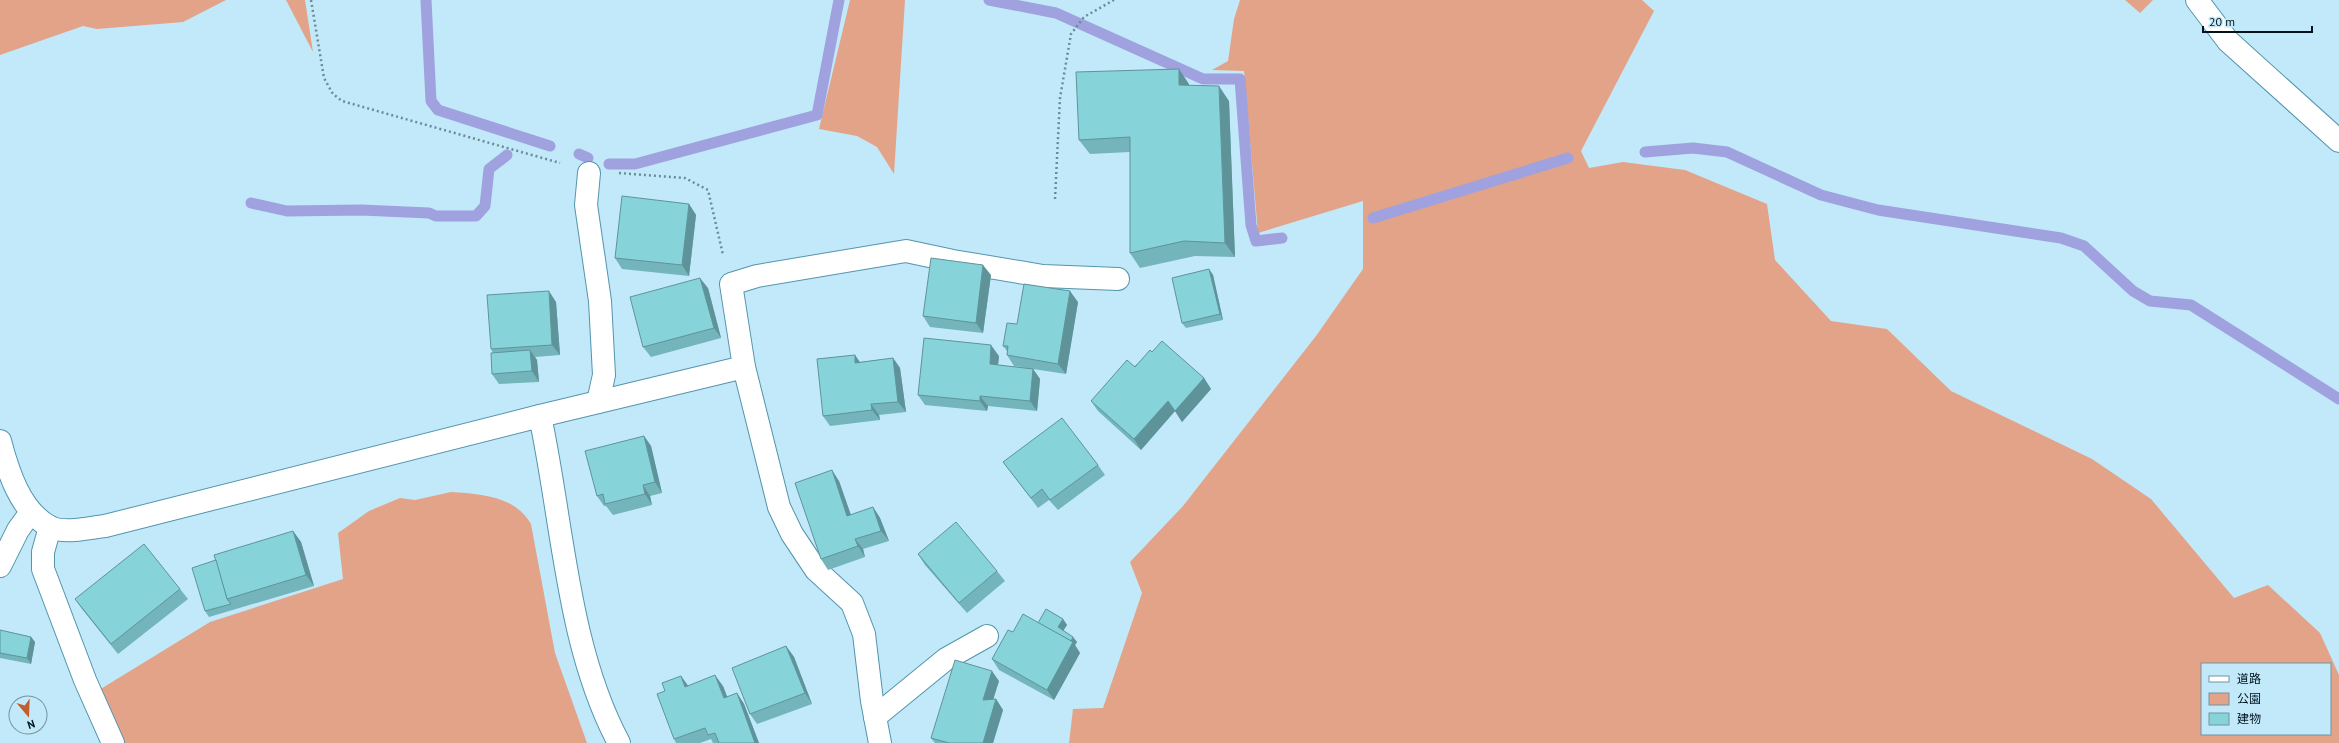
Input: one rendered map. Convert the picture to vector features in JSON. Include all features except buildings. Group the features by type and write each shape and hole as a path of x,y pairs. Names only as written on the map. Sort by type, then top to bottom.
{"street":[{"path":"2197,0 2228,41 2339,140"},
{"path":"589,173 586,205 600,301 604,375 598,402"},
{"path":"880,743 864,634 852,603 816,570 792,534 779,507 744,367 731,284 756,276 906,251 953,261 1044,276 1118,279"},
{"path":"0,441 5,463 15,487 31,512 50,527 67,530 105,526 540,416 744,367"},
{"path":"540,416 577,624 592,679 609,724 619,743"},
{"path":"0,566 18,530 31,512"},
{"path":"50,527 43,552 43,569 85,680 113,743"},
{"path":"875,717 934,667 987,636"}],"path":[{"path":"311,0 324,78 333,94 342,101 589,173 685,178 708,190 731,284"},
{"path":"1055,199 1060,98 1071,34 1084,17 1114,0"}],"green space":[{"path":"0,0 226,0 183,22 97,29 83,26 0,55"},
{"path":"286,0 305,0 313,52"},
{"path":"850,0 905,0 894,174 877,147 857,136 819,129"},
{"path":"1240,0 1642,0 1654,11 1581,151 1589,168 1623,162 1685,170 1767,204 1775,260 1831,321 1887,329 1951,391 2092,459 2151,499 2234,598 2268,585 2320,633 2339,675 2339,743 1069,743 1073,709 1103,708 1142,593 1130,562 1183,506 1316,336 1363,269 1363,201 1258,233 1244,71 1212,70 1228,61 1234,19"},
{"path":"2125,0 2153,0 2140,13"},
{"path":"451,492 474,494 496,498 507,502 516,507 531,524 555,653 587,743 118,743 99,690 210,622 343,579 338,533 369,511 400,498 415,500"}],"waterway":[{"path":"426,0 431,101 438,110 550,146"},
{"path":"609,164 635,164 817,115 839,0"},
{"path":"989,0 1056,13 1203,79 1240,79 1251,225 1256,241 1282,238"},
{"path":"1645,152 1693,148 1727,152 1821,195 1878,210 2061,238 2084,246 2133,291 2150,301 2191,305 2339,399"},
{"path":"579,154 588,158"},
{"path":"251,203 287,211 361,210 429,213 436,216 476,216 485,206 489,169 507,155"},
{"path":"1373,218 1568,158"}]}
